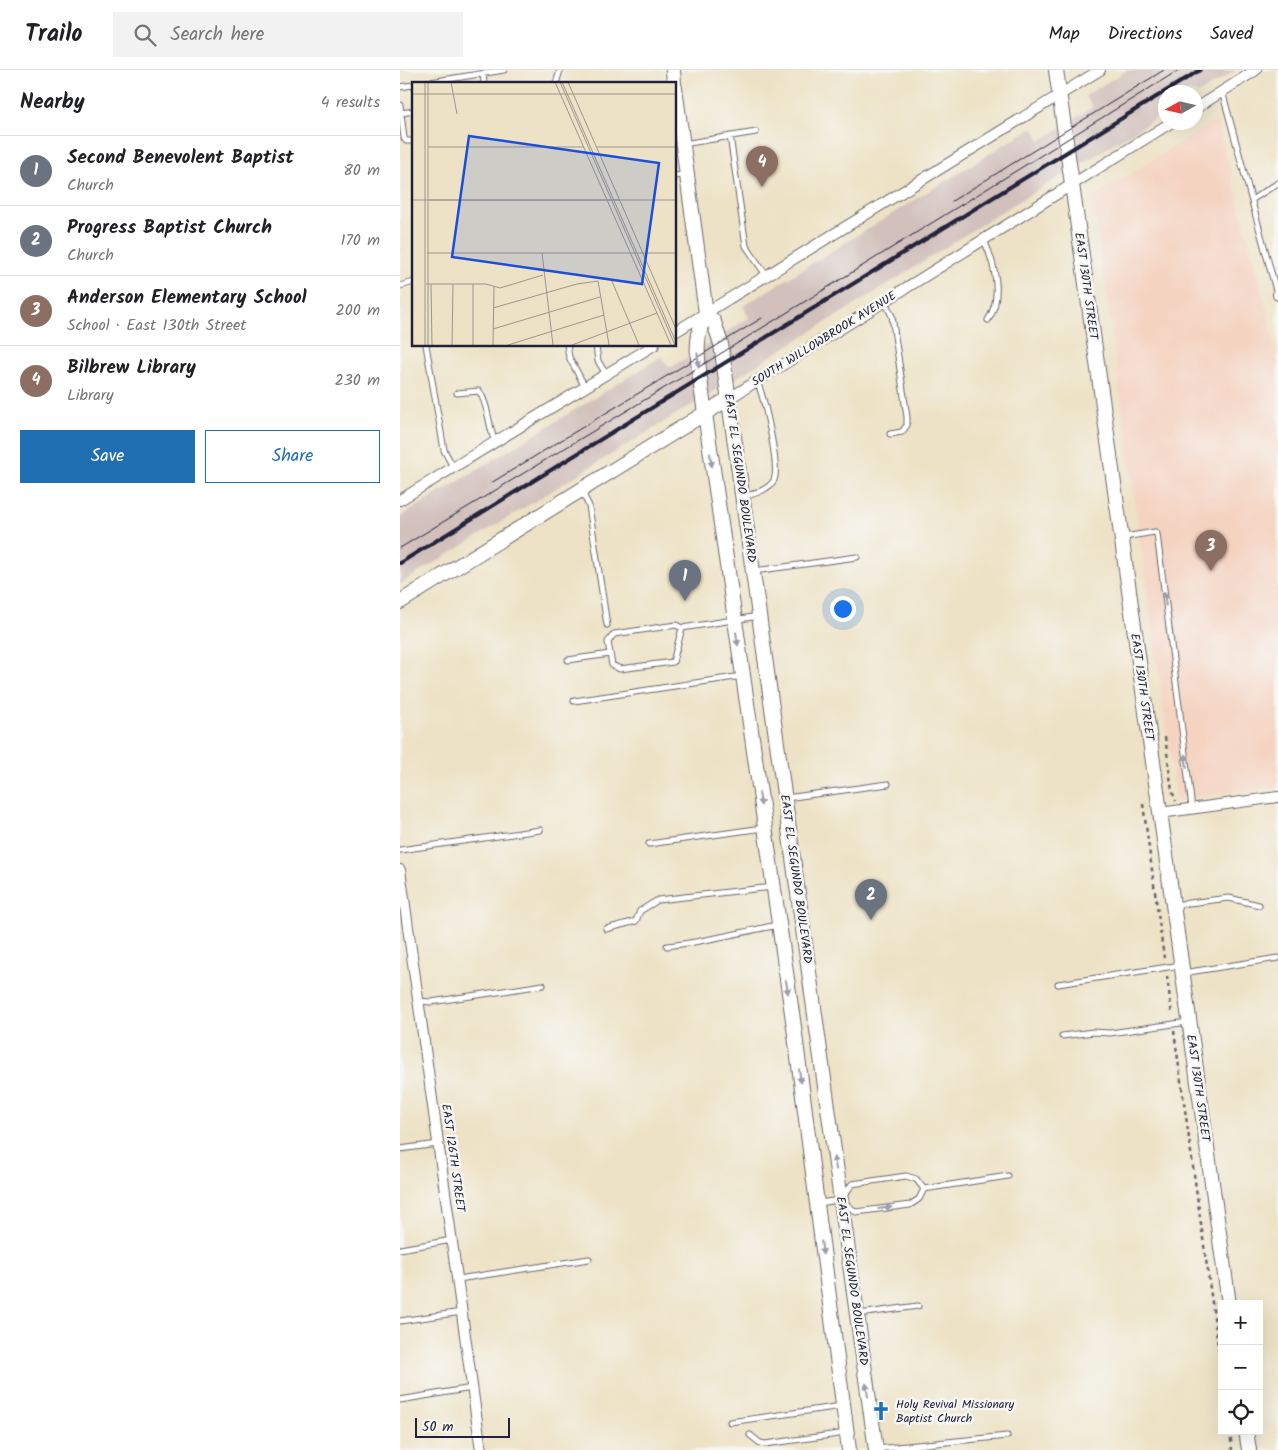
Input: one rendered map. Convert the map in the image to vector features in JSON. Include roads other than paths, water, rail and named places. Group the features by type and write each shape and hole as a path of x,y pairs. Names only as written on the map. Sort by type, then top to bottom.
{"main road":[{"name":"EAST 130TH STREET","path":"1056,70 1227,1300"},
{"name":"EAST EL SEGUNDO BOULEVARD","path":"676,95 683,144 681,175 706,313 717,329 754,571 876,1450"},
{"name":"EAST EL SEGUNDO BOULEVARD","path":"706,313 699,330 697,346 704,412 779,925 849,1450"},
{"name":"SOUTH WILLOWBROOK AVENUE","path":"400,602 728,398"},
{"path":"1247,1435 1249,1450"}],"street":[{"path":"676,331 1100,70"},
{"path":"1203,103 1256,70"},
{"name":"SOUTH WILLOWBROOK AVENUE","path":"728,398 1159,130"},
{"path":"400,500 652,346"},
{"path":"1160,813 1192,805 1278,797"},
{"name":"EAST 126TH STREET","path":"400,870 481,1450"}],"lane":[{"path":"430,82 504,70"},
{"path":"483,73 484,82"},
{"path":"1222,91 1278,294"},
{"path":"400,105 402,138"},
{"path":"683,144 756,132"},
{"path":"730,136 746,246 766,276"},
{"path":"1253,199 1278,183"},
{"path":"984,240 990,257 997,298 994,311 988,320"},
{"path":"885,302 892,316 907,417 907,425 902,432 890,434"},
{"path":"426,346 444,450 453,467"},
{"path":"567,346 569,357 585,387"},
{"path":"596,346 598,361 606,374"},
{"path":"743,497 770,485 775,476 763,394 756,381"},
{"path":"457,393 479,391 495,442"},
{"path":"581,489 589,506 607,625"},
{"path":"1121,538 1155,532 1157,534 1192,805"},
{"path":"754,571 857,557"},
{"path":"682,628 673,662 620,669 612,665 608,642 614,634 676,625 682,628 760,616"},
{"path":"568,660 610,654"},
{"path":"574,701 742,676"},
{"path":"785,798 888,784"},
{"path":"649,844 764,828"},
{"path":"400,850 540,830"},
{"path":"606,929 636,921 640,911 658,900 773,887"},
{"path":"1173,905 1229,898 1259,905"},
{"path":"667,946 700,942 722,935 779,925"},
{"path":"1058,984 1166,967 1182,969 1278,958"},
{"path":"418,1001 432,1002 543,985"},
{"path":"1062,1036 1093,1032 1110,1033 1189,1022"},
{"path":"400,1149 438,1144"},
{"path":"841,1200 852,1184 906,1176 916,1179 924,1188"},
{"path":"924,1188 1008,1176"},
{"path":"816,1203 841,1200 856,1212 910,1205 919,1199 924,1188"},
{"path":"400,1249 452,1240"},
{"path":"457,1279 589,1259"},
{"path":"856,1314 918,1306"},
{"path":"400,1321 462,1312"},
{"path":"400,1400 472,1388"},
{"path":"730,1422 842,1406"},
{"path":"750,1435 760,1443 765,1444 846,1433"},
{"path":"876,1450 1007,1436"}],"tram line":[{"path":"952,201 1164,70"},
{"path":"400,548 699,367 1179,70"},
{"path":"491,483 762,318"}],"railway":[{"path":"400,563 1200,70"}],"place":[{"name":"Bilbrew Library","path":"762,187"},
{"name":"Anderson Elementary School","path":"1211,571"},
{"name":"Second Benevolent Baptist","path":"685,601"},
{"name":"Progress Baptist Church","path":"871,920"},
{"name":"Holy Revival Missionary Baptist Church","path":"881,1411"}]}
